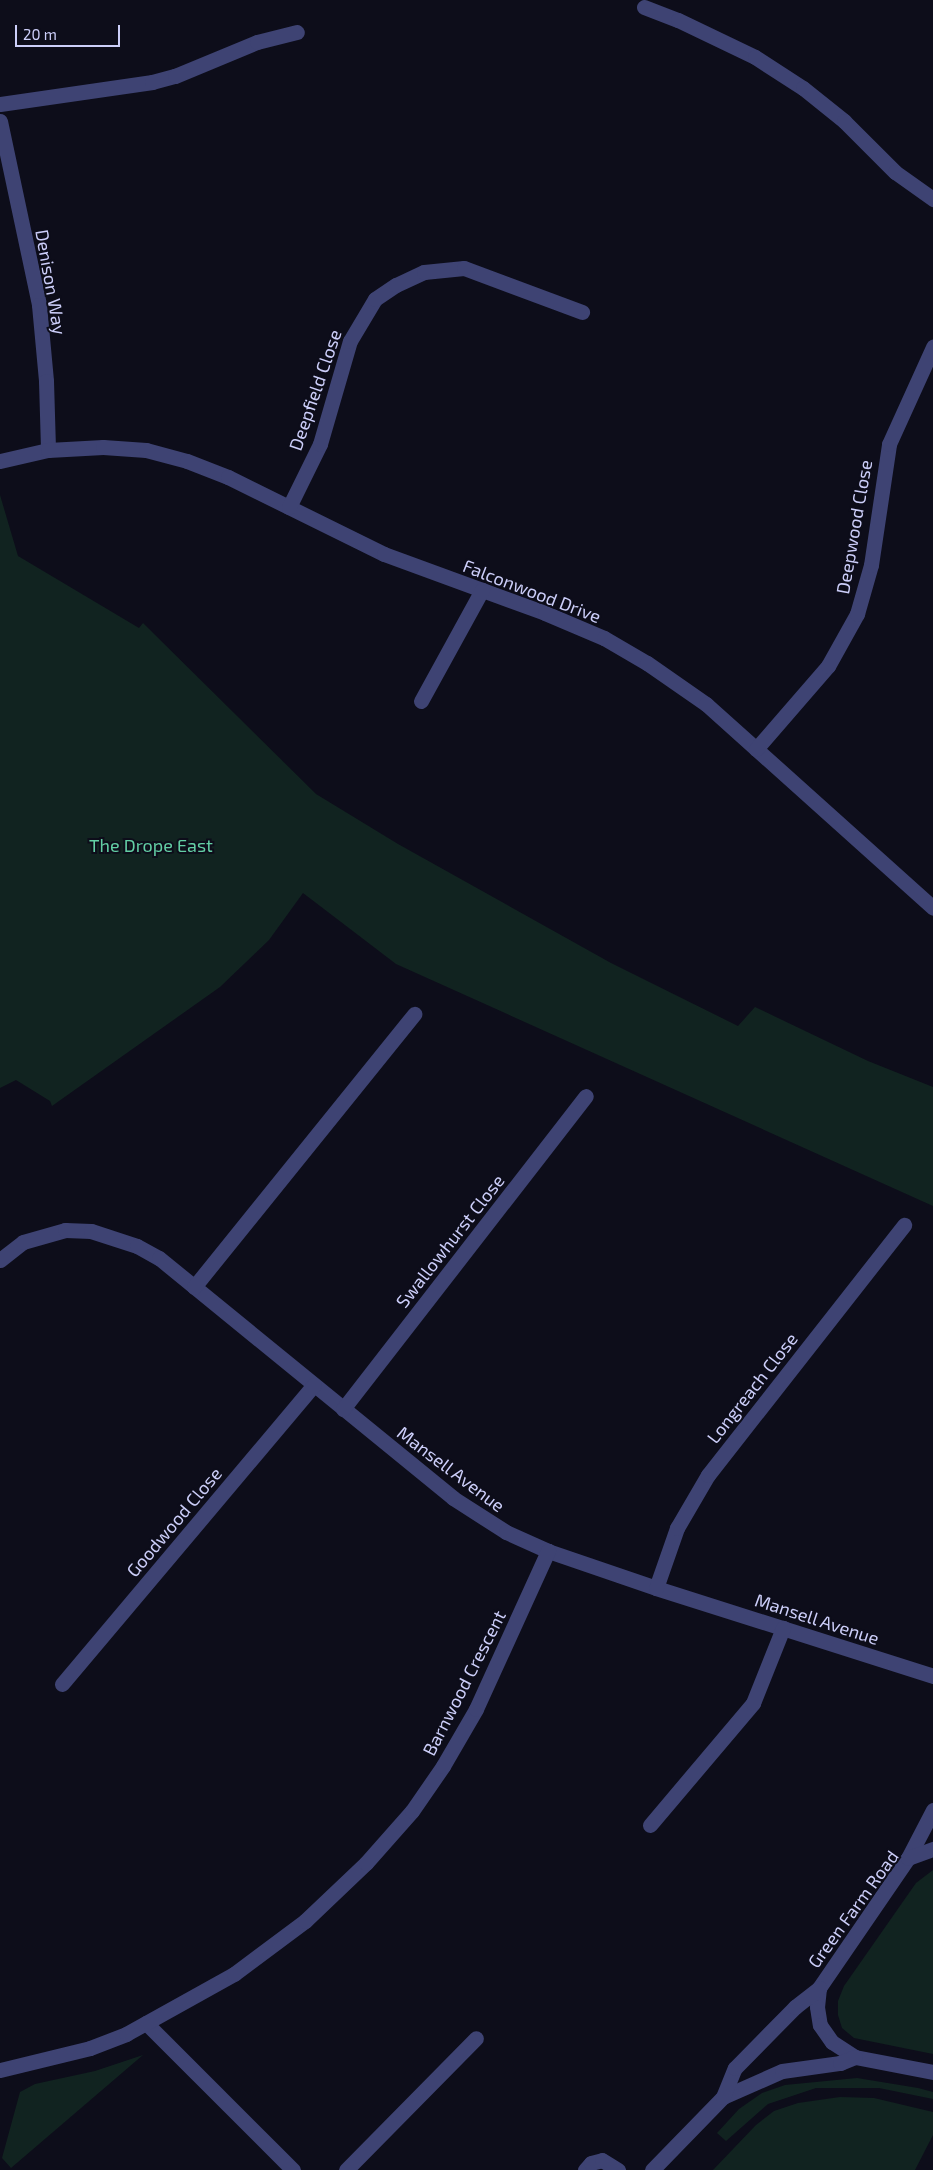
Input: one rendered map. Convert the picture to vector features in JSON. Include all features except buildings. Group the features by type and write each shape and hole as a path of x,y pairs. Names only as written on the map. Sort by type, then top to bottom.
{"street":[{"path":"644,7 678,20 755,57 803,88 844,121 895,172 933,200"},
{"path":"0,104 152,82 175,76 257,42 297,32"},
{"name":"Denison Way","path":"0,122 39,305 46,381 48,450"},
{"name":"Deepfield Close","path":"289,507 320,444 350,341 375,299 396,285 424,272 464,268 582,312"},
{"name":"Deepwood Close","path":"756,749 828,666 857,614 871,565 889,444 929,368 933,347"},
{"name":"Falconwood Drive","path":"0,461 48,450 103,447 146,450 187,461 228,476 384,554 604,638 647,662 706,704 933,908"},
{"path":"420,701 482,590"},
{"path":"194,1287 414,1014"},
{"name":"Swallowhurst Close","path":"343,1409 586,1096"},
{"name":"Longreach Close","path":"656,1588 677,1528 708,1475 904,1226"},
{"name":"Mansell Avenue","path":"0,1260 24,1242 41,1235 65,1230 91,1231 137,1246 158,1258 343,1409 473,1511 506,1532 548,1551 656,1588 933,1676"},
{"name":"Goodwood Close","path":"62,1684 314,1385"},
{"name":"Barnwood Crescent","path":"0,2070 90,2048 192,2000 274,1948 366,1863 412,1811 443,1766 476,1709 548,1551"},
{"path":"650,1826 753,1703 783,1628"},
{"path":"908,1858 933,1810"},
{"name":"Green Farm Road","path":"933,1848 908,1858 819,1988 817,2007 820,2025 832,2042 856,2057 933,2072"},
{"path":"652,2170 723,2097 735,2068 795,2007 819,1988"},
{"path":"146,2023 293,2170"},
{"path":"346,2170 476,2038"},
{"path":"723,2097 782,2071 840,2063 856,2057"},
{"path":"585,2170 591,2163 602,2160 618,2170"}],"green space":[{"name":"The Drope East","path":"0,495 18,556 139,628 143,623 316,794 398,844 611,963 738,1026 755,1007 868,1061 933,1087 933,1206 396,964 303,893 269,940 220,987 52,1106 50,1101 16,1080 0,1088"},
{"path":"933,1870 933,2054 854,2038 842,2028 838,2015 838,2001 844,1986 916,1883"},
{"path":"143,2055 11,2168 2,2158 20,2092 35,2084 95,2071"},
{"path":"857,2078 933,2092 933,2099 879,2088 816,2088 768,2104 726,2141 717,2133 739,2109 762,2093 785,2085"},
{"path":"840,2097 874,2098 933,2112 933,2135 915,2170 713,2170 756,2125 774,2111 798,2103"}]}
